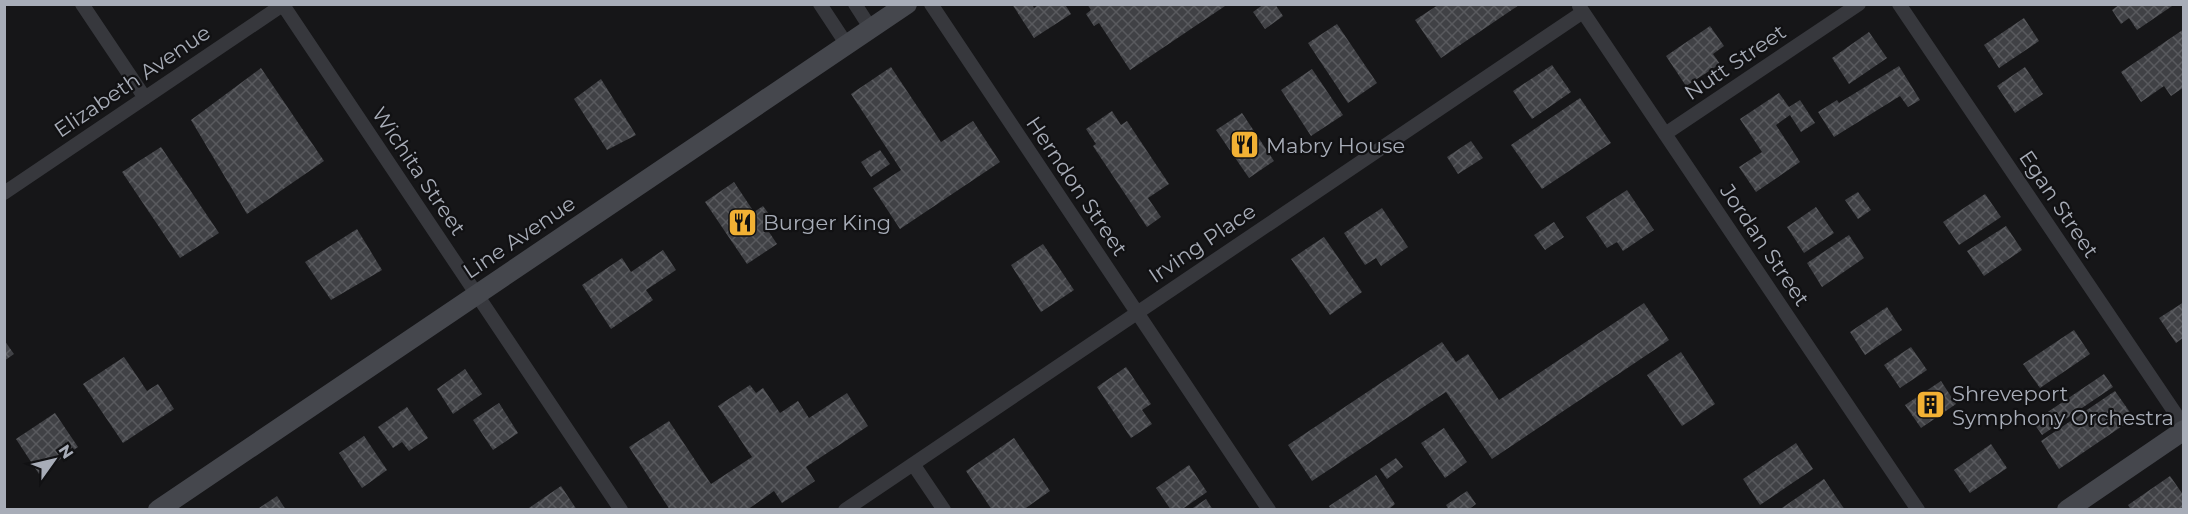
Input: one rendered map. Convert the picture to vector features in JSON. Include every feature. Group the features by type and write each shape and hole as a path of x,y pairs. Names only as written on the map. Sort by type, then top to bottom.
{"main road":[{"name":"Line Avenue","path":"158,510 907,4"},
{"path":"2067,510 2184,428"}],"street":[{"path":"82,4 145,98"},
{"path":"820,4 847,45"},
{"path":"855,4 871,28"},
{"name":"Herndon Street","path":"931,4 1269,510"},
{"name":"Nutt Street","path":"1665,134 1859,4"},
{"name":"Egan Street","path":"1899,4 2184,428"},
{"name":"Elizabeth Avenue","path":"4,193 283,5"},
{"name":"Wichita Street","path":"283,5 621,510"},
{"name":"Irving Place","path":"845,510 1580,8"},
{"name":"Jordan Street","path":"1580,8 1918,510"},
{"path":"913,464 944,510"}],"building":[{"path":"1012,4 1032,4 1034,8 1039,4 1068,4 1066,6 1071,14 1034,38"},
{"path":"1087,4 1228,4 1130,70 1099,23 1094,26 1086,14 1091,10"},
{"path":"1264,4 1275,4 1283,16 1265,29 1253,12"},
{"path":"2120,4 2175,4 2137,30 2129,18 2121,24 2112,10"},
{"path":"1438,5 1519,5 1441,58 1415,20"},
{"path":"2024,18 2039,41 1999,68 1984,45"},
{"path":"1337,24 1377,83 1348,103 1308,43"},
{"path":"1710,26 1724,46 1713,54 1720,64 1686,86 1666,56"},
{"path":"2184,29 2184,87 2171,96 2164,86 2141,102 2121,72"},
{"path":"1869,32 1887,58 1849,84 1832,58"},
{"path":"1552,65 1571,92 1532,119 1513,91"},
{"path":"1899,66 1920,100 1908,107 1900,96 1834,137 1818,112 1837,100 1839,103"},
{"path":"891,67 941,142 973,121 1000,162 900,229 873,188 901,170 851,94"},
{"path":"2025,67 2043,94 2015,113 1997,86"},
{"path":"261,68 324,161 247,214 191,120"},
{"path":"1312,69 1343,115 1311,136 1281,90"},
{"path":"601,79 636,135 607,150 574,99"},
{"path":"1779,93 1789,107 1800,100 1815,123 1801,132 1790,115 1776,125 1800,162 1756,192 1739,167 1762,152 1740,119"},
{"path":"1580,98 1611,143 1542,189 1511,145"},
{"path":"1112,111 1121,125 1127,121 1169,184 1148,198 1161,217 1147,227 1093,146 1096,144 1086,129"},
{"name":"Mabry House","path":"1242,113 1274,161 1249,178 1216,130"},
{"path":"1471,141 1483,158 1458,174 1447,157"},
{"path":"161,147 219,233 180,258 122,172"},
{"path":"880,150 890,164 871,177 861,162"},
{"name":"Burger King","path":"734,182 754,212 763,206 772,218 763,223 777,244 747,264 705,202"},
{"path":"1627,190 1654,230 1623,251 1617,242 1607,248 1586,217"},
{"path":"1858,192 1871,210 1858,219 1845,200"},
{"path":"1985,194 2001,217 1959,245 1943,222"},
{"path":"1816,207 1834,233 1804,253 1787,227"},
{"path":"1382,208 1408,247 1381,266 1376,258 1365,265 1344,233"},
{"path":"1554,222 1564,237 1545,250 1534,235"},
{"path":"2006,226 2022,250 1984,276 1967,251"},
{"path":"357,229 382,270 331,300 305,262"},
{"path":"1849,235 1864,258 1822,287 1807,263"},
{"path":"1324,237 1362,292 1330,315 1291,259"},
{"path":"1043,244 1074,290 1041,312 1011,265"},
{"path":"663,250 676,270 646,290 653,300 611,329 582,285 622,258 631,272"},
{"path":"2184,302 2184,337 2176,343 2159,318"},
{"path":"1644,303 1669,340 1492,459 1446,392 1312,481 1288,445 1442,342 1456,362 1468,354 1499,400"},
{"path":"1887,307 1902,330 1865,355 1850,332"},
{"path":"2074,330 2090,354 2040,388 2023,364"},
{"path":"4,340 14,354 4,361"},
{"path":"1911,347 1927,370 1900,388 1884,365"},
{"path":"1681,352 1715,404 1682,426 1647,375"},
{"path":"124,357 147,391 158,384 174,409 123,443 83,384"},
{"path":"1126,367 1151,404 1142,410 1152,424 1131,438 1097,387"},
{"path":"465,369 482,394 453,414 437,389"},
{"path":"2104,374 2113,387 2042,435 2033,422"},
{"name":"Shreveport Symphony Orchestra","path":"1941,381 1956,404 1921,428 1905,405"},
{"path":"750,385 756,393 763,388 780,413 798,401 809,418 847,393 868,426 806,467 815,481 782,503 774,491 747,510 670,510 629,447 669,421 711,484 752,457 718,406"},
{"path":"2115,391 2134,418 2059,469 2041,441"},
{"path":"499,403 518,433 493,450 473,420"},
{"path":"407,407 428,438 409,451 402,442 393,448 378,427"},
{"path":"55,413 78,447 39,474 16,439"},
{"path":"1444,428 1467,462 1445,478 1421,443"},
{"path":"364,436 387,470 362,488 339,453"},
{"path":"1014,438 1050,491 1023,510 992,510 966,471"},
{"path":"1796,443 1813,469 1760,505 1743,479"},
{"path":"1991,444 2007,468 1970,493 1954,470"},
{"path":"1396,458 1403,467 1387,479 1380,469"},
{"path":"1189,465 1207,492 1181,510 1171,510 1156,488"},
{"path":"1376,475 1395,504 1388,510 1331,510 1329,506"},
{"path":"2170,476 2184,496 2184,510 2131,510 2128,505"},
{"path":"1824,479 1845,510 1779,510"},
{"path":"561,486 577,510 526,510"},
{"path":"1467,491 1476,504 1468,510 1449,510 1446,505"},
{"path":"277,496 286,510 256,510"},
{"path":"1206,499 1213,510 1190,510"}],"place":[{"name":"Mabry House","path":"1245,145"},
{"name":"Burger King","path":"742,222"},
{"name":"Shreveport Symphony Orchestra","path":"1931,405"}]}
